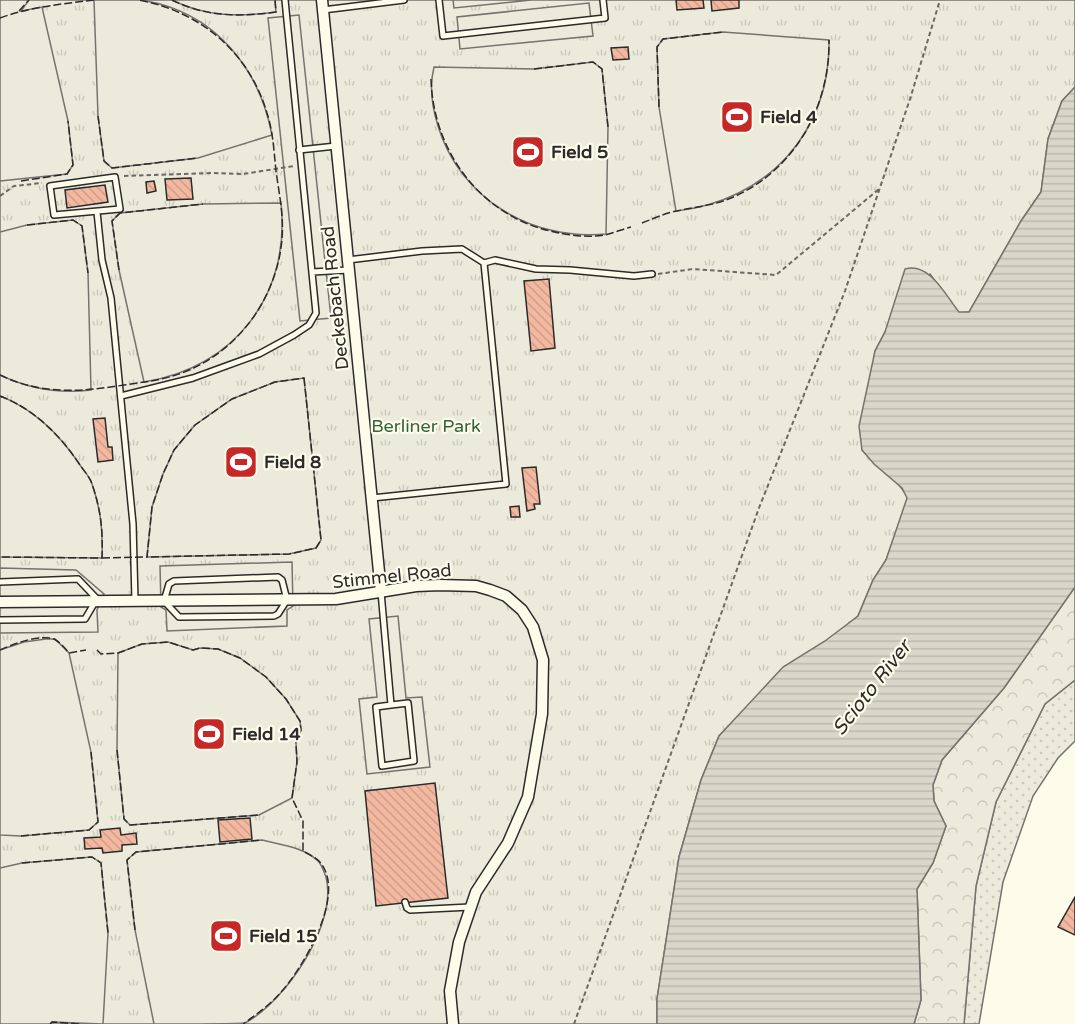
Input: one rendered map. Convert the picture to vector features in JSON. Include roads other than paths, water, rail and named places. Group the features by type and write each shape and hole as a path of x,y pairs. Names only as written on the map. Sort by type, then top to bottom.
{"street":[{"name":"Deckebach Road","path":"322,5 381,592"},
{"name":"Stimmel Road","path":"0,602 336,599 440,585 476,586 490,590 506,596 522,610 533,627 543,660 542,714 528,797 508,843 476,892 459,942 450,991 453,1024"}],"lane":[{"path":"121,396 193,378 259,354 309,325 316,313 285,0"},
{"path":"322,5 404,0"},
{"path":"439,0 443,36 605,18 603,0"},
{"path":"299,150 336,146"},
{"path":"115,177 120,210 97,212 54,215 50,186 115,177"},
{"path":"97,212 102,260 111,298 121,396 132,524 135,601"},
{"path":"312,272 422,251 462,249 484,263 495,260 536,269 634,276 652,274"},
{"path":"372,498 506,484 484,263"},
{"path":"278,577 282,580 287,600 278,614 274,616 178,617 164,601 169,584 174,581 278,577"},
{"path":"0,582 78,579 97,602 85,619 0,620"},
{"path":"381,592 391,705"},
{"path":"408,703 414,761 382,766 376,707 391,705 408,703"},
{"path":"405,902 407,909 410,910 471,907"}],"water":[{"name":"Scioto River","path":"1075,87 1075,587 1004,688 942,760 933,785 934,801 946,826 933,863 917,889 921,1000 914,1024 657,1024 657,999 679,857 701,780 719,736 783,667 825,641 858,616 873,580 886,560 907,498 902,488 874,464 862,450 859,426 875,351 885,332 905,269 914,268 930,275 959,312 969,312 1021,221 1041,192 1048,139 1062,101"}],"place":[{"name":"Field 4","path":"737,117"},
{"name":"Field 5","path":"528,152"},
{"name":"Field 8","path":"241,462"},
{"name":"Field 14","path":"209,734"},
{"name":"Field 15","path":"226,936"}],"park label":[{"name":"Berliner Park","path":"426,426"}]}
